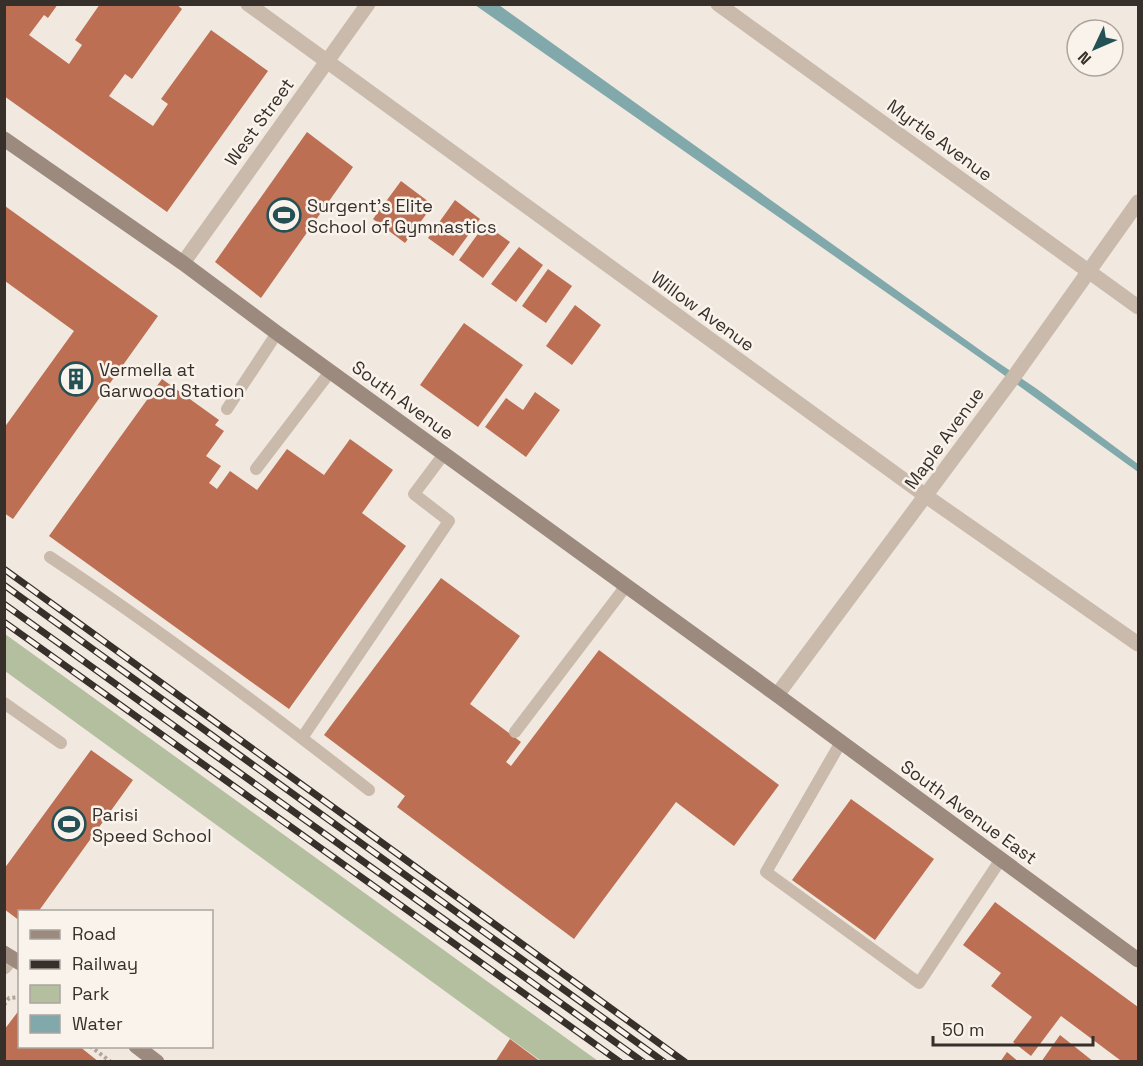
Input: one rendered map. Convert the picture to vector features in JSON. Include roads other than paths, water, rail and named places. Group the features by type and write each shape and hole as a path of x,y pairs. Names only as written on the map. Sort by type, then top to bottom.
{"main road":[{"name":"South Avenue","path":"4,139 183,263 777,695"},
{"name":"South Avenue East","path":"777,695 1138,960"},
{"path":"137,1048 157,1062"}],"street":[{"name":"Willow Avenue","path":"248,4 926,496 1138,644"},
{"name":"West Street","path":"183,263 368,4"},
{"name":"Myrtle Avenue","path":"718,4 1138,307"},
{"name":"Maple Avenue","path":"777,695 926,496 1090,272 1138,202"}],"lane":[{"path":"227,409 277,333"},
{"path":"256,469 330,372"},
{"path":"302,738 449,521 414,494 444,454"},
{"path":"50,557 173,642 369,790"},
{"path":"515,732 626,586"},
{"path":"4,703 61,743"},
{"path":"841,742 766,872 919,983 1001,859"}],"water":[{"path":"475,5 499,5 1037,389 1138,464 1138,472 983,360"}],"railway":[{"path":"4,569 685,1062"},
{"path":"4,585 664,1062"},
{"path":"4,604 643,1062"},
{"path":"4,622 620,1062"}],"place":[{"name":"Surgent's Elite School of Gymnastics","path":"284,215"},
{"name":"Vermella at Garwood Station","path":"76,379"},
{"name":"Parisi Speed School","path":"69,824"}]}
